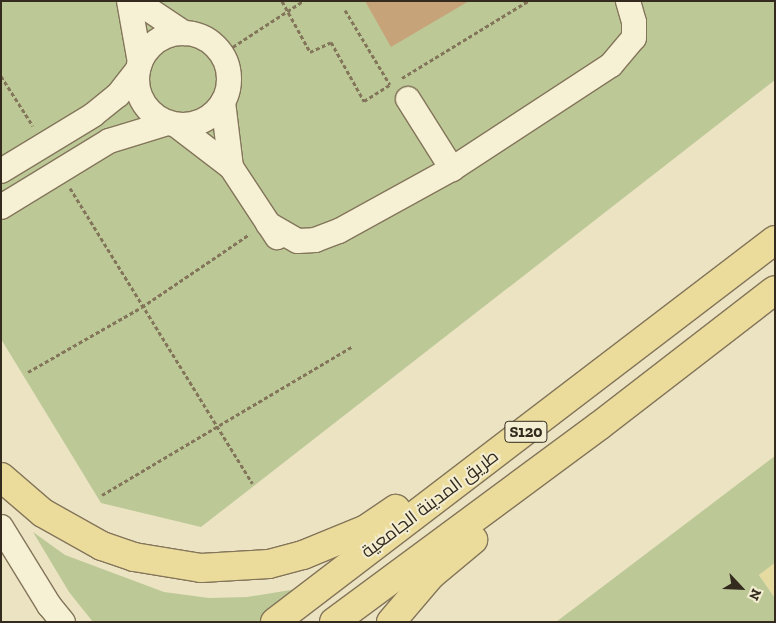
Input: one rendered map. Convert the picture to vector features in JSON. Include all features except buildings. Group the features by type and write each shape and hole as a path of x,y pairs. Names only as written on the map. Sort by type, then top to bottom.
{"main road":[{"name":"طريق المدينة الجامعية","path":"275,622 542,420 775,240"},
{"name":"طريق المدينة الجامعية","path":"334,622 560,456 775,290"},
{"path":"1,477 43,513 102,546 168,564 236,568 303,555 358,533 486,449 542,420"},
{"path":"391,622 431,575 499,518 560,456"}],"street":[{"path":"129,1 139,66 140,96 156,117 172,124 232,167 283,246 300,255 318,249 339,232 452,170 611,65 631,58 646,43 646,22 630,1"},
{"path":"1,207 109,141 172,124 203,121 223,102 229,87 228,70 222,54 212,43 184,33 136,1"},
{"path":"1,170 107,105 158,41 184,33"},
{"path":"408,99 452,170"},
{"path":"223,102 232,167"},
{"path":"1,527 49,604 63,622"}],"path":[{"path":"282,1 310,52 331,42 364,101 528,1"},
{"path":"222,54 303,1"},
{"path":"345,10 390,85"},
{"path":"1,76 44,144"},
{"path":"60,170 142,307 252,483"},
{"path":"28,372 142,307 268,223"},
{"path":"102,495 353,346"}],"green space":[{"path":"1,1 775,1 775,80 201,527 101,503 1,339"},
{"path":"775,456 775,563 759,575 775,598 775,622 556,622"},
{"path":"33,532 65,555 164,592 209,598 247,597 303,588 259,622 93,622 69,592"}],"sand":[{"path":"775,563 775,598 759,575"}]}
